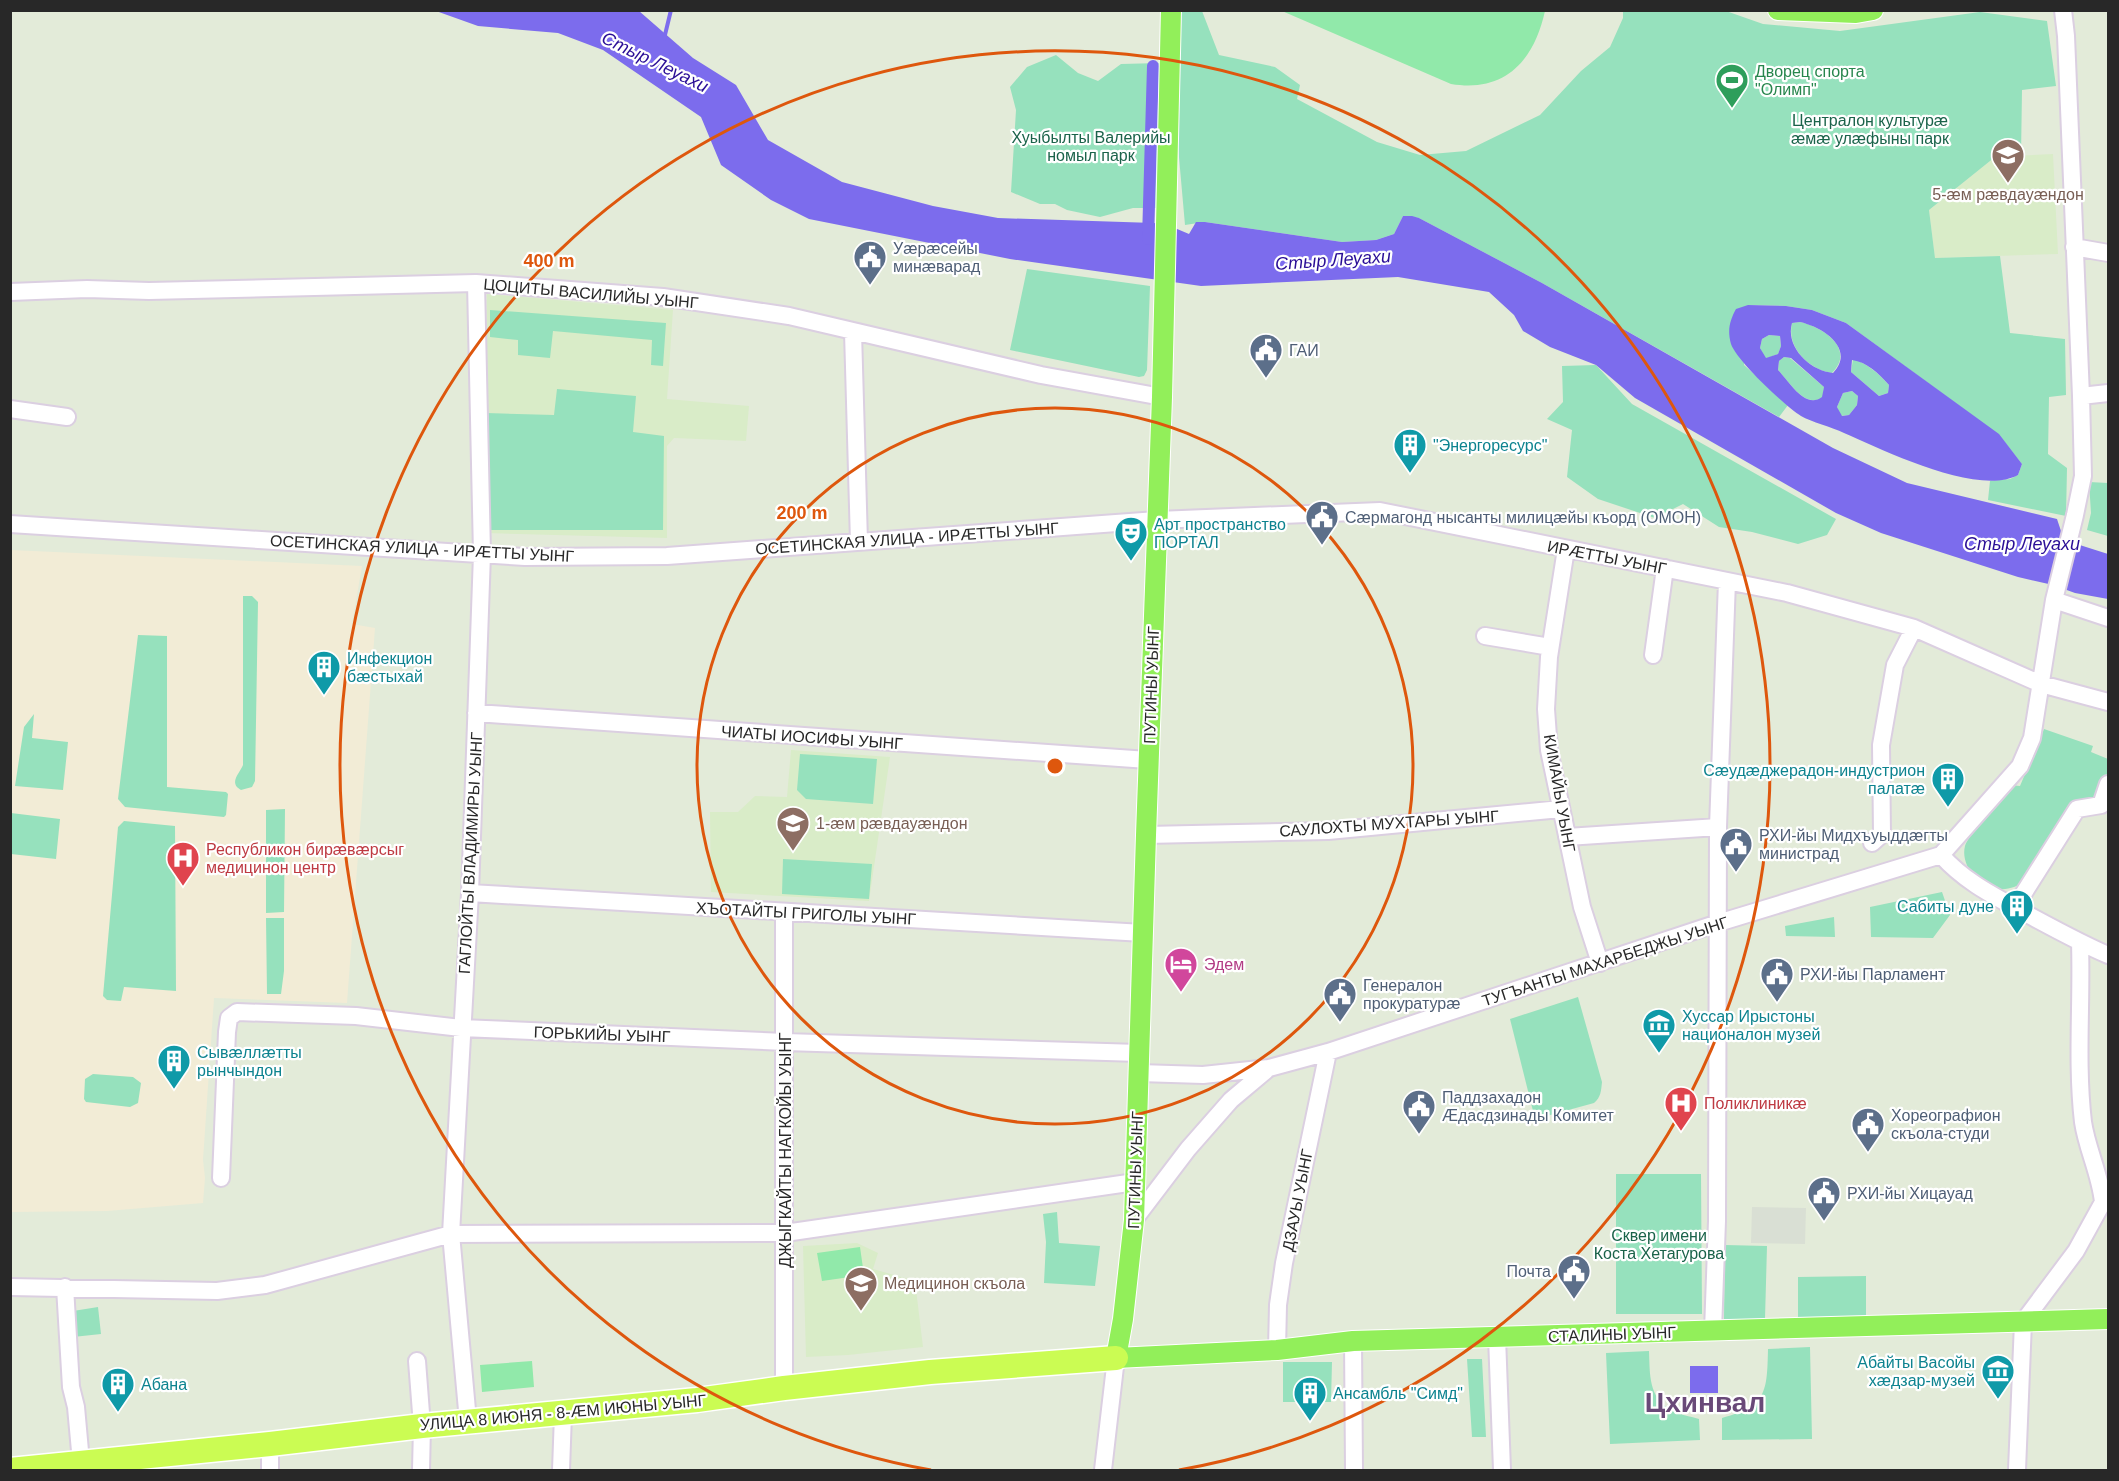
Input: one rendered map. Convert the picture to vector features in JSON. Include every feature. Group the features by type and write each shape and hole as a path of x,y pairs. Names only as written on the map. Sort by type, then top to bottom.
{"highway":[{"name":"УЛИЦА 8 ИЮНЯ - 8-ӔМ ИЮНЫ УЫНГ","path":"10,1470 81,1462 108,1466 468,1421 697,1400 951,1370 1116,1358"}],"main road":[{"name":"ПУТИНЫ УЫНГ","path":"1116,1358 1134,1220 1162,397 1172,10"},
{"path":"1778,10 1856,13 1873,10"},
{"name":"СТАЛИНЫ УЫНГ","path":"1116,1358 1277,1350 1353,1341 2109,1319"}],"street":[{"path":"2063,10 2066,36 2083,476 2054,600 2032,738 2020,766 1941,855 1954,870 1978,887 2080,943 2109,956"},
{"path":"2074,247 2109,253"},
{"name":"ЦОЦИТЫ ВАСИЛИЙЫ УЫНГ","path":"10,292 476,283 663,297 789,316 1041,375 1162,397"},
{"name":"ГАГЛОЙТЫ ВЛАДИМИРЫ УЫНГ","path":"468,1421 451,1234 470,893 482,554 476,283"},
{"path":"853,332 859,542"},
{"path":"2081,396 2109,393"},
{"path":"10,408 67,417"},
{"name":"ИРÆТТЫ УЫНГ","path":"1157,520 1380,511 1787,593 1914,628 2041,684 2109,702"},
{"name":"ОСЕТИНСКАЯ УЛИЦА - ИРÆТТЫ УЫНГ","path":"10,524 525,557 667,556 1157,520"},
{"name":"КИМАЙЫ УЫНГ","path":"1566,549 1550,647 1546,709 1549,750 1582,907 1600,963"},
{"path":"1653,656 1665,568"},
{"path":"1713,1331 1717,1209 1718,827 1727,581"},
{"path":"2054,600 2109,618"},
{"path":"1872,843 1882,834 1881,745 1895,665 1914,628"},
{"path":"1485,636 1550,647"},
{"name":"ЧИАТЫ ИОСИФЫ УЫНГ","path":"476,713 1148,760"},
{"path":"2015,907 2077,808 2101,804 2109,784"},
{"name":"САУЛОХТЫ МУХТАРЫ УЫНГ","path":"1146,835 1328,831 1561,809"},
{"path":"1567,837 1718,827"},
{"name":"ТУГЪАНТЫ МАХАРБЕДЖЫ УЫНГ","path":"1138,1073 1203,1075 1269,1068 1328,1052 1718,923 1941,855"},
{"name":"ХЪОТАЙТЫ ГРИГОЛЫ УЫНГ","path":"470,893 1143,933"},
{"name":"ДЖЫГКАЙТЫ НАГКОЙЫ УЫНГ","path":"784,912 784,1388"},
{"path":"2018,1470 2023,1322 2076,1251 2106,1199 2084,1124 2080,1072 2080,943"},
{"name":"ГОРЬКИЙЫ УЫНГ","path":"221,1178 227,1032 229,1018 237,1012 356,1016 461,1028 785,1042 1139,1053"},
{"name":"ДЗАУЫ УЫНГ","path":"1277,1350 1278,1305 1284,1263 1328,1052"},
{"name":"ТУГЪАНТЫ МАХАРБЕДЖЫ УЫНГ","path":"1134,1220 1188,1149 1224,1108 1269,1068"},
{"path":"10,1287 229,1290 265,1285 451,1234 785,1233 1135,1182"},
{"path":"65,1287 71,1387 76,1407 81,1462"},
{"path":"1497,1337 1502,1470"},
{"path":"1353,1341 1354,1470"},
{"path":"1103,1470 1116,1358"},
{"path":"417,1360 422,1426 421,1470"},
{"path":"561,1470 563,1414"},
{"path":"270,1444 270,1470"}],"shaded area":[{"name":"5-æм рӕвдауӕндон","path":"2053,154 2058,254 1935,258 1929,210 1995,157"},
{"path":"487,294 673,310 667,399 749,406 746,441 674,438 667,446 667,538 485,533"},
{"name":"Республикон бирæвæрсыг медицинон центр","path":"11,550 362,566 352,624 375,628 347,1003 214,998 203,1160 205,1178 203,1203 107,1211 11,1212"},
{"name":"1-æм рӕвдауӕндон","path":"791,750 890,757 869,901 711,892 710,812 738,812 755,796 787,797"},
{"path":"1752,1207 1806,1208 1805,1244 1751,1243"},
{"name":"Медицинон скъола","path":"857,1243 878,1253 873,1269 915,1281 923,1347 806,1357 803,1246"}],"green space":[{"name":"Централон культурæ æмæ улæфыны парк","path":"1180,11 1202,11 1219,55 1275,67 1300,85 1297,99 1377,142 1420,155 1466,151 1540,115 1581,71 1610,47 1623,18 1623,11 1726,11 1763,24 1840,31 1980,12 2047,21 2056,86 2022,90 2021,156 1995,157 1929,210 1935,258 2000,256 2010,333 2065,339 2066,395 2049,397 2048,454 2067,468 2066,516 1988,500 1990,481 2010,479 2018,475 2022,464 1999,435 1846,323 1812,310 1786,306 1748,305 1744,365 1788,405 1779,417 1542,283 1419,218 1403,216 1394,234 1376,240 1342,242 1205,222 1185,225 1178,146"},
{"path":"1282,11 1545,11 1533,44 1525,58 1514,69 1502,78 1470,85 1451,84"},
{"name":"Хуыбылты Валерийы номыл парк","path":"1056,55 1078,73 1098,81 1121,64 1160,63 1156,208 1133,208 1100,217 1067,210 1055,204 1040,204 1011,192 1016,110 1010,87 1027,67"},
{"path":"1027,269 1150,286 1147,370 1144,376 1139,377 1010,350"},
{"path":"490,310 666,323 663,366 651,365 652,340 553,331 550,358 518,355 518,340 490,337"},
{"path":"1800,322 1818,329 1834,340 1840,356 1832,373 1808,362 1796,349 1791,332 1792,323"},
{"path":"1769,335 1780,336 1781,346 1778,354 1765,359 1760,348 1762,339"},
{"path":"1784,357 1790,358 1824,387 1823,397 1810,400 1798,392 1778,370 1779,361"},
{"path":"1853,359 1868,366 1881,377 1889,385 1888,393 1879,396 1851,372"},
{"path":"1596,365 1632,404 1836,519 1827,535 1798,544 1752,532 1719,527 1683,504 1655,518 1598,499 1567,477 1572,430 1547,419 1563,402 1562,366"},
{"path":"557,389 636,396 633,432 664,436 663,530 490,530 486,413 554,415"},
{"path":"1852,391 1858,396 1857,405 1849,415 1841,416 1837,407 1843,393"},
{"path":"2089,482 2108,483 2108,536 2087,530 2091,513"},
{"path":"243,596 252,596 258,602 255,781 252,787 241,790 235,781 243,765"},
{"path":"138,635 167,636 167,787 226,792 228,794 224,817 125,807 118,799"},
{"path":"34,714 32,738 68,742 63,790 15,786 24,727"},
{"path":"2044,729 2093,746 2091,752 2108,759 2108,774 2099,802 2084,802 2025,882 2006,889 1992,887 1978,880 1968,868 1964,854 1965,846 2009,785 2020,786"},
{"path":"800,754 877,759 873,804 806,799 797,790"},
{"path":"285,809 284,912 266,913 266,810"},
{"path":"11,813 60,819 56,859 11,854"},
{"path":"124,821 175,826 176,991 124,987 121,1001 107,1000 103,996 118,827"},
{"path":"783,859 872,864 869,899 782,894"},
{"path":"1942,892 1950,915 1933,938 1871,937 1870,907"},
{"path":"1834,917 1835,937 1786,936 1785,926"},
{"path":"266,918 284,918 284,971 281,994 267,994"},
{"path":"1578,997 1602,1082 1600,1094 1594,1103 1543,1117 1537,1116 1533,1111 1510,1019"},
{"path":"93,1074 133,1077 141,1083 138,1103 130,1107 86,1102 84,1099 85,1079"},
{"name":"Сквер имени Коста Хетагурова","path":"1616,1174 1701,1174 1702,1314 1616,1314"},
{"path":"1057,1212 1059,1243 1100,1246 1095,1286 1044,1283 1046,1242 1043,1214"},
{"path":"1725,1245 1767,1246 1765,1319 1724,1319"},
{"path":"860,1247 864,1275 822,1281 817,1253"},
{"path":"1866,1276 1866,1318 1798,1319 1798,1277"},
{"path":"98,1307 101,1334 73,1337 73,1311"},
{"path":"1810,1347 1812,1439 1722,1440 1722,1418 1748,1408 1762,1395 1767,1376 1768,1349"},
{"path":"1649,1351 1652,1384 1658,1399 1674,1412 1699,1419 1700,1440 1610,1444 1606,1353"},
{"path":"1467,1359 1482,1359 1486,1437 1472,1437"},
{"path":"532,1361 534,1387 482,1392 480,1365"},
{"path":"1283,1362 1332,1362 1331,1402 1283,1402"}],"water":[{"name":"Стыр Леуахи","path":"436,11 639,11 693,58 736,85 768,140 842,182 933,206 998,218 1154,223 1170,226 1189,234 1196,222 1205,222 1342,242 1376,240 1394,234 1403,216 1419,218 1542,283 1833,448 1907,483 2057,519 2064,540 2108,554 2108,599 2075,593 2018,577 1881,533 1836,513 1635,398 1596,365 1550,347 1523,331 1514,315 1489,292 1398,277 1201,286 1010,259 809,219 771,200 721,165 701,117 603,50 558,33 478,26"},
{"path":"1748,305 1786,306 1812,310 1846,323 1999,434 2022,464 2018,475 2001,480 1979,480 1956,476 1906,460 1801,416 1762,383 1735,352 1729,330 1736,309","holes":["1800,322 1809,325 1834,340 1841,356 1833,373 1816,368 1801,356 1792,341 1792,323","1769,335 1780,336 1781,346 1778,354 1766,358 1760,348 1762,339","1784,357 1791,358 1824,387 1822,397 1816,400 1804,397 1778,370 1779,361","1852,360 1867,366 1889,385 1888,393 1879,396 1851,372","1852,391 1858,396 1857,405 1849,415 1842,416 1837,407 1843,393"]},
{"path":"1690,1366 1718,1366 1718,1393 1690,1393"}],"waterway":[{"path":"664,39 671,10"},
{"path":"1148,239 1153,66"}],"place":[{"name":"Дворец спорта \"Олимп\"","path":"1732,109"},
{"name":"5-æм рӕвдауӕндон","path":"2008,184"},
{"name":"Уæрæсейы минæварад","path":"870,286"},
{"name":"ГАИ","path":"1266,379"},
{"name":"\"Энергоресурс\"","path":"1410,474"},
{"name":"Сæрмагонд нысанты милицæйы къорд (ОМОН)","path":"1322,546"},
{"name":"Арт пространство ПОРТАЛ","path":"1131,562"},
{"name":"Инфекцион бæстыхай","path":"324,696"},
{"name":"Сæудæджерадон-индустрион палатæ","path":"1948,808"},
{"name":"1-æм рӕвдауӕндон","path":"793,852"},
{"name":"РХИ-йы Мидхъуыддæгты министрад","path":"1736,873"},
{"name":"Республикон бирæвæрсыг медицинон центр","path":"183,887"},
{"name":"Сабиты дуне","path":"2017,935"},
{"name":"Эдем","path":"1181,993"},
{"name":"РХИ-йы Парламент","path":"1777,1003"},
{"name":"Генералон прокуратурæ","path":"1340,1023"},
{"name":"Хуссар Ирыстоны националон музей","path":"1659,1054"},
{"name":"Сывæллæтты рынчындон","path":"174,1090"},
{"name":"Поликлиникæ","path":"1681,1132"},
{"name":"Паддзахадон Æдасдзинады Комитет","path":"1419,1135"},
{"name":"Хореографион скъола-студи","path":"1868,1153"},
{"name":"РХИ-йы Хицауад","path":"1824,1222"},
{"name":"Почта","path":"1574,1300"},
{"name":"Медицинон скъола","path":"861,1312"},
{"name":"Абайты Васойы хæдзар-музей","path":"1998,1400"},
{"name":"Абана","path":"118,1413"},
{"name":"Ансамбль \"Симд\"","path":"1310,1422"}],"district":[{"name":"Цхинвал","path":"1705,1402"}]}
